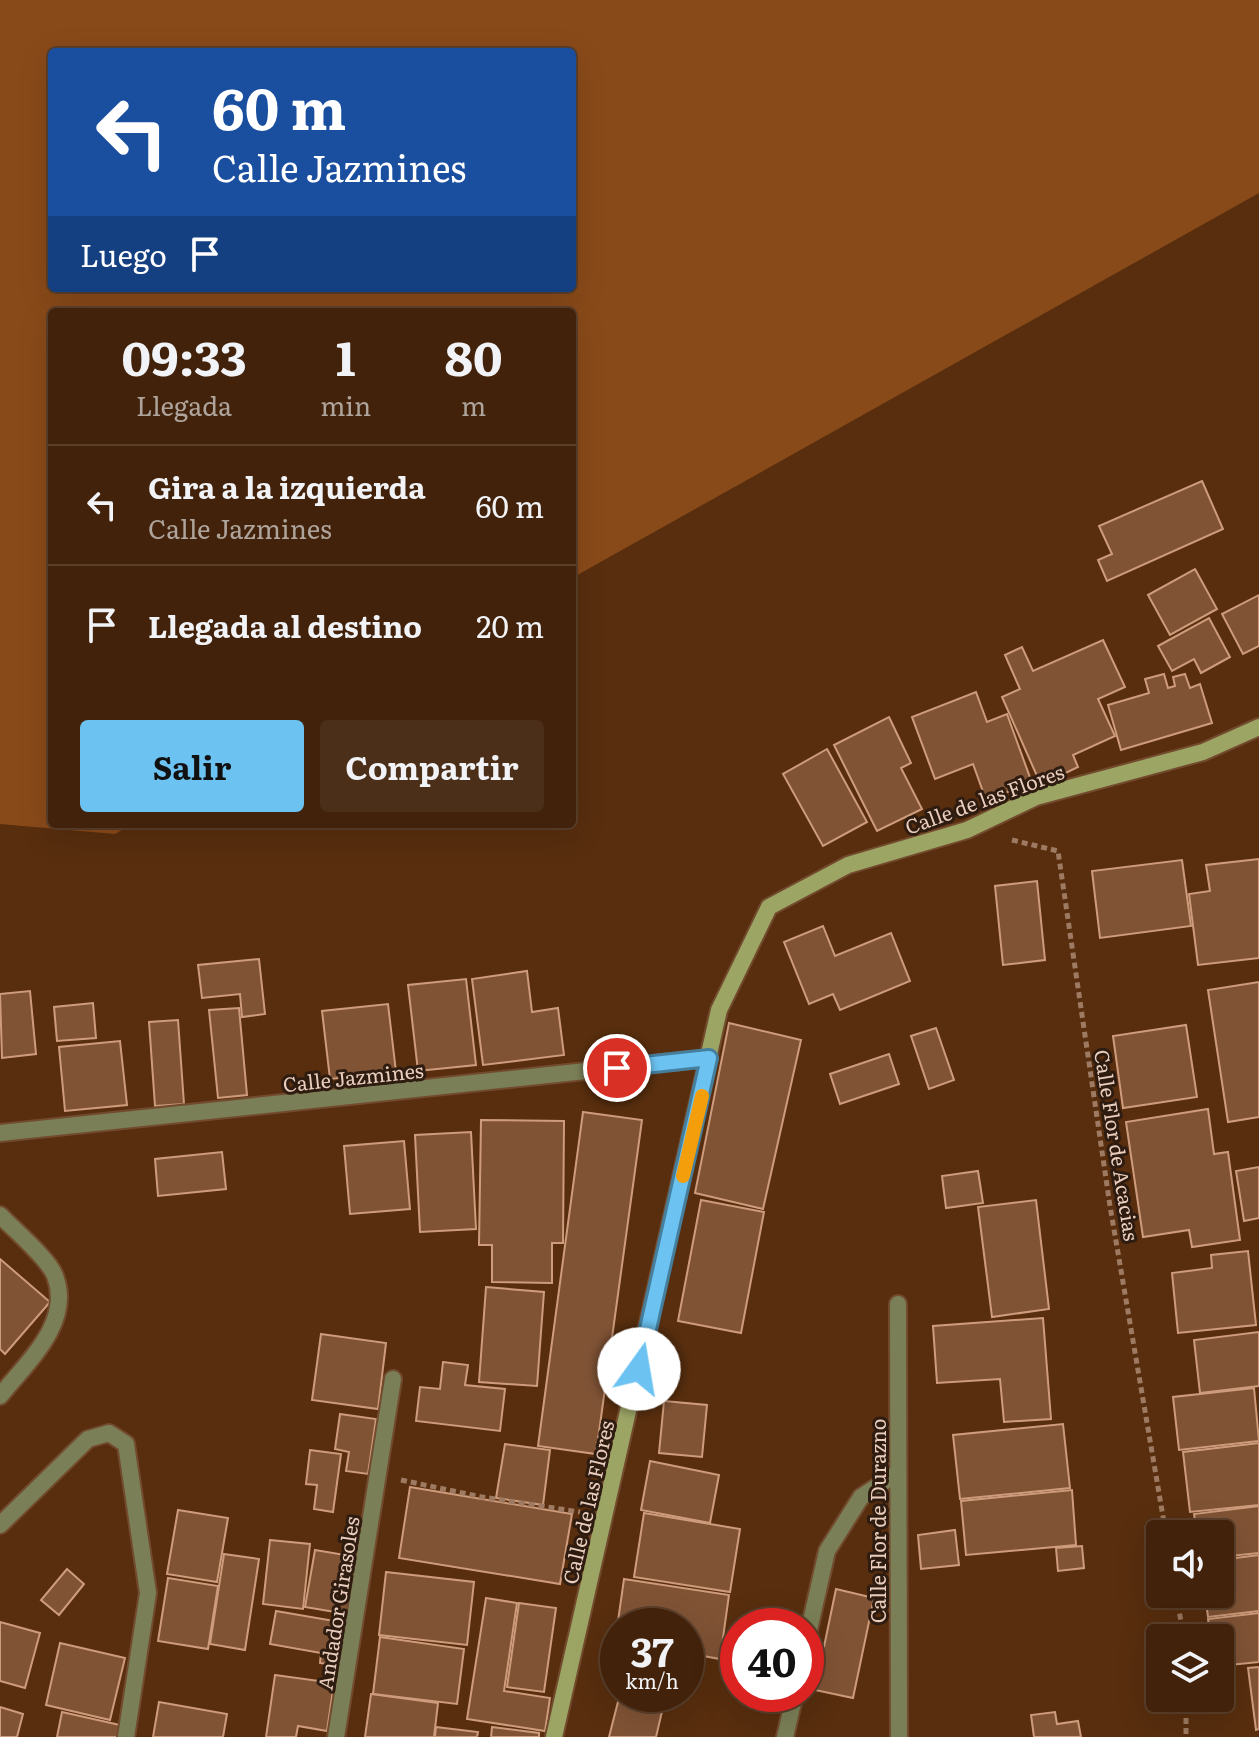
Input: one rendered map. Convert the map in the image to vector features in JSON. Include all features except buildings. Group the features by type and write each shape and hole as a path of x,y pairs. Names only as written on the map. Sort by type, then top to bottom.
{"street":[{"name":"Calle de las Flores","path":"554,1737 719,1010 769,907 848,865 967,830 1036,797 1203,752 1259,727"},
{"name":"Calle Jazmines","path":"0,1133 709,1058"},
{"path":"0,1215 55,1274 59,1308 48,1336 0,1396"},
{"name":"Calle Flor de Durazno","path":"898,1304 899,1737"},
{"name":"Andador Girasoles","path":"336,1737 393,1379"},
{"path":"0,1525 88,1439 109,1433 126,1444 148,1593 126,1737"},
{"path":"814,1608 827,1551 861,1497 896,1474"},
{"path":"785,1737 791,1712"}],"path":[{"name":"Calle Flor de Acacias","path":"967,830 1058,851 1110,1206 1164,1520"},
{"path":"377,1474 482,1497 605,1515"},
{"path":"1186,1712 1186,1737"}],"shaded area":[{"path":"0,0 1259,0 1259,193 576,576 576,308 48,308 48,828 125,828 115,834 0,824"}],"slow traffic":[{"path":"683,1176 702,1096"}],"route":[{"path":"617,1068 709,1058 639,1369"}]}
